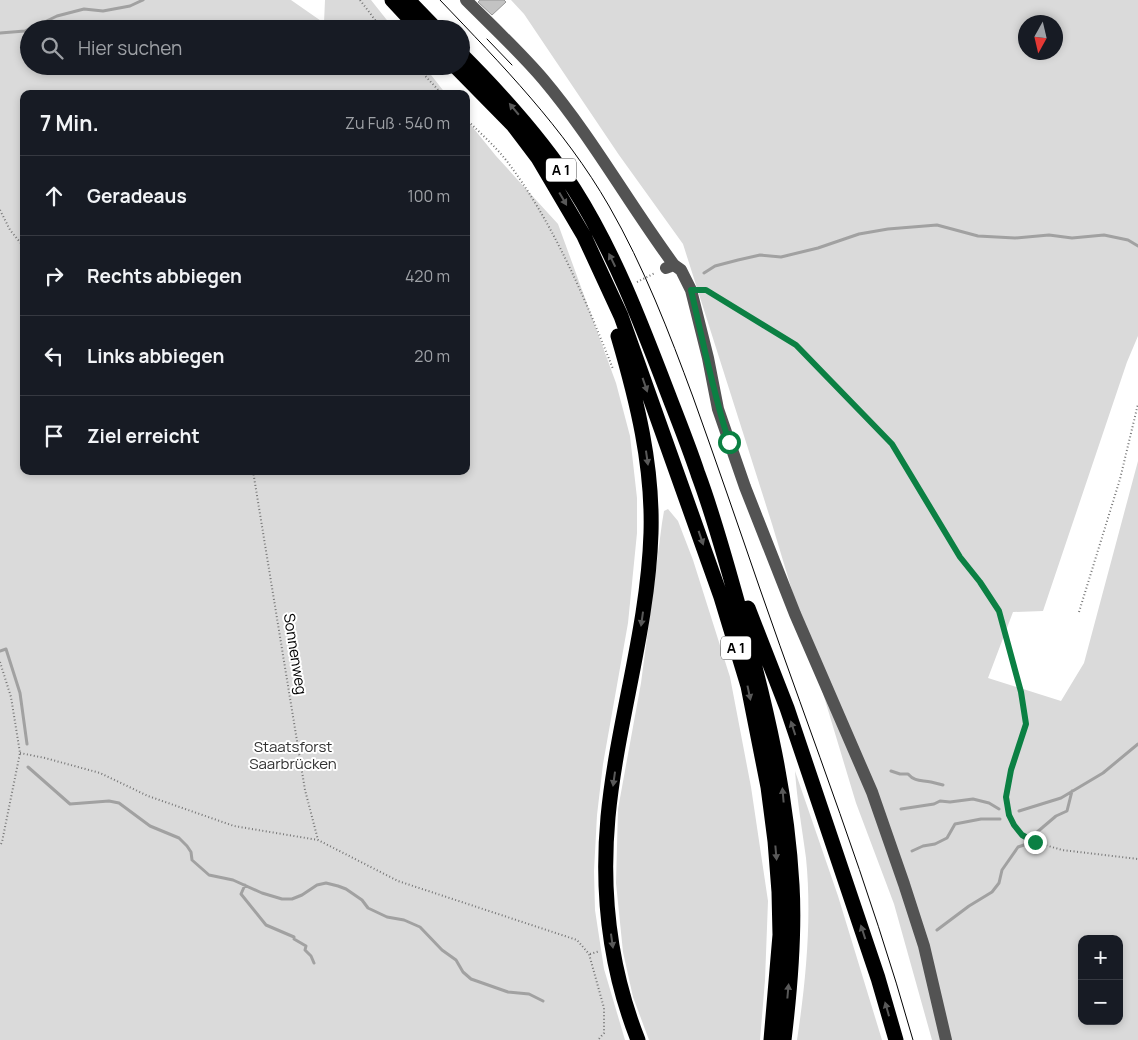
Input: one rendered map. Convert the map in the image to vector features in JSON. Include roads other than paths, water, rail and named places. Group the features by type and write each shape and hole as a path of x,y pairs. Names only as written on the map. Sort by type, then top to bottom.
{"highway":[{"path":"392,0 411,20"},
{"path":"408,0 427,20"},
{"name":"A 1","path":"470,63 500,93 546,148 575,190 596,227 636,313 715,523 759,681 782,785 792,885 792,933 784,1040"},
{"name":"A 1","path":"464,75 513,126 538,158 584,236 621,316 721,597 748,686 768,787 779,892 780,935 771,1040"},
{"path":"601,275 632,383 642,429 651,497 648,573 610,809 606,872 607,908 612,949 622,990 638,1040"},
{"path":"715,523 787,708 878,978 896,1040"}],"lane":[{"path":"466,0 542,78 585,135 670,266 681,270 691,290 718,408 729,442 795,614 872,792 924,946 946,1040"}],"waterway":[{"path":"49,20 84,9 103,11 130,6 143,0"},
{"path":"0,33 20,31"},
{"path":"704,273 715,266 738,260 760,255 781,257 818,248 859,234 888,229 937,225 978,236 1015,238 1049,235 1072,238 1104,235 1128,240 1138,246"},
{"path":"0,651 6,649 20,693 27,744"},
{"path":"1019,811 1061,798 1103,773 1138,744"},
{"path":"28,767 70,804 109,801 119,803 150,826 179,838 191,852 192,860 209,875 233,880 262,893 282,899 292,899 317,885 326,883 346,889 362,900 368,908 387,917 404,920 420,927 442,950 456,960 463,972 471,979 508,992 529,994 543,1001"},
{"path":"891,771 908,774 918,780 943,785"},
{"path":"1036,833 1056,816 1067,811 1072,791"},
{"path":"901,809 934,804 940,801 950,802 973,799 989,803 999,809"},
{"path":"912,851 947,838 955,824 981,819 1000,819"},
{"path":"937,930 969,906 992,892 999,883 1002,870 1018,847 1027,844"},
{"path":"245,885 241,894 266,925 294,937 294,939 306,946 305,950 311,956 314,963"}],"tram line":[{"path":"440,0 459,20"},
{"path":"470,32 531,98 572,150 609,206 645,276 693,397 840,813 878,926 913,1040"},
{"path":"487,39 512,65"}],"park label":[{"name":"Staatsforst Saarbrücken","path":"293,756"}]}
